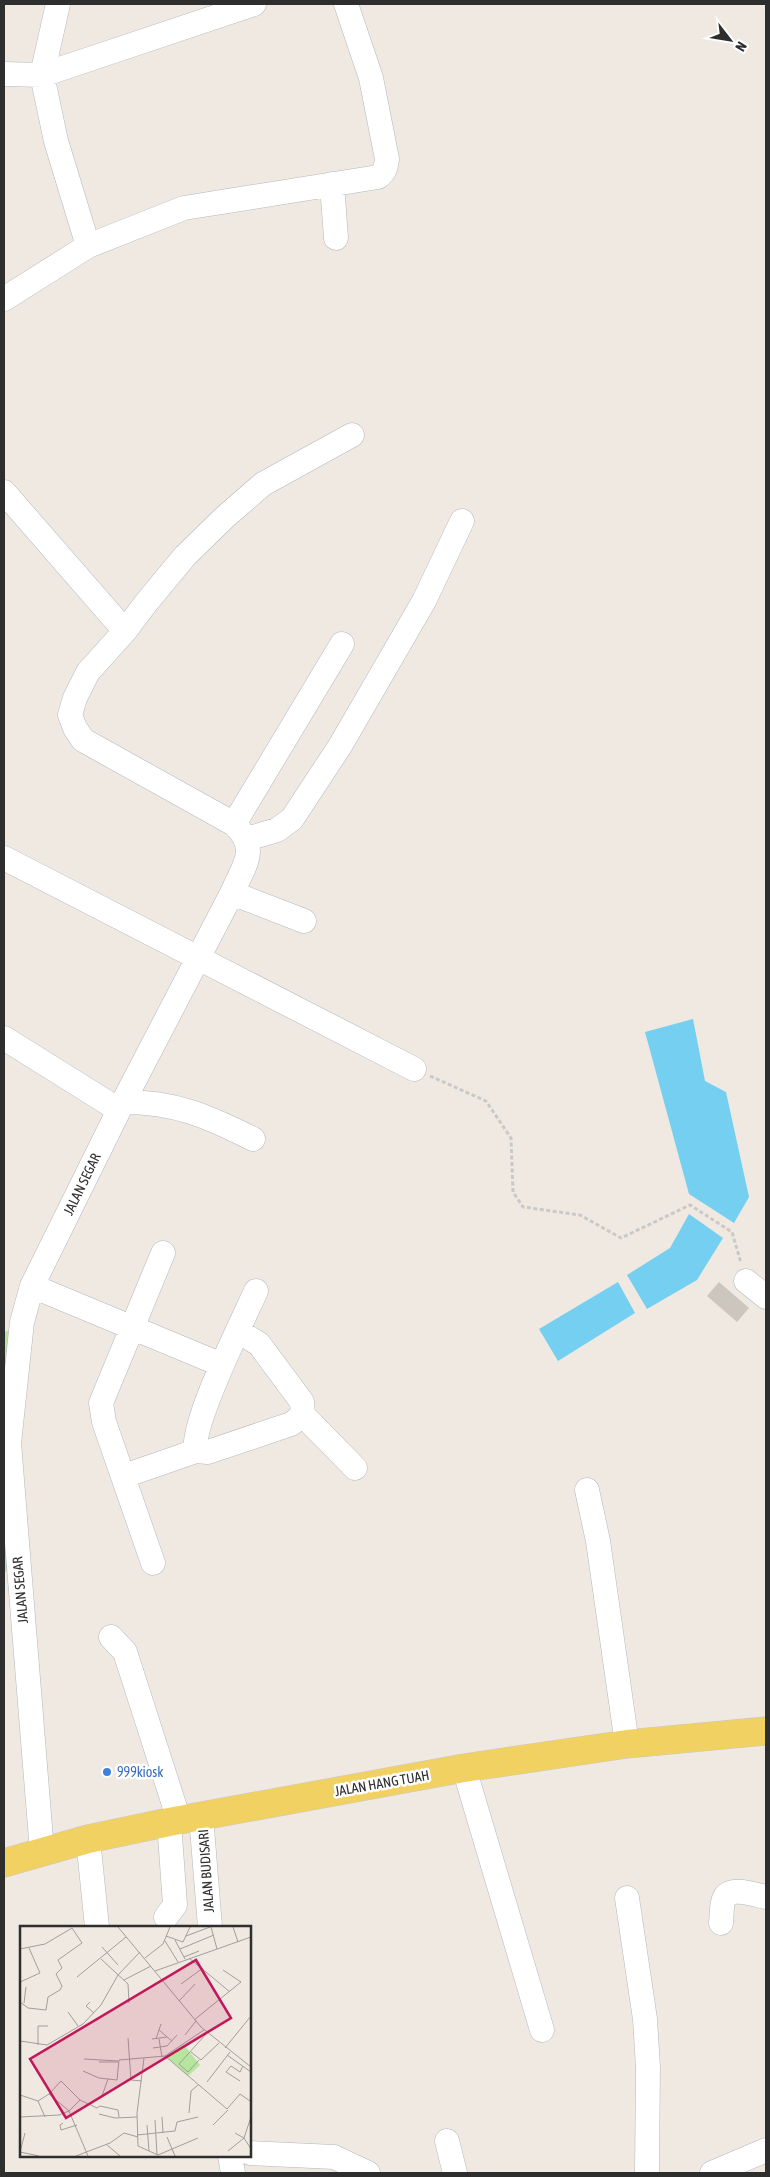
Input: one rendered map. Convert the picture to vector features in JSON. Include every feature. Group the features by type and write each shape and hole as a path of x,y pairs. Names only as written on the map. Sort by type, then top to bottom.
{"main road":[{"name":"JALAN HANG TUAH","path":"4,1863 88,1839 183,1819 464,1768 627,1744 766,1731"}],"street":[{"path":"58,4 42,75 56,141 88,246"},
{"path":"4,74 42,75 254,4"},
{"path":"4,298 88,246 184,208 378,177 386,168 387,159 372,78 346,4"},
{"path":"332,184 336,238"},
{"path":"352,434 263,484 185,556 125,631 88,672 79,689 70,715 75,728 83,740 240,832 277,830 292,819 340,746 424,601 462,521"},
{"path":"4,492 125,631"},
{"path":"240,832 342,644"},
{"name":"JALAN SEGAR","path":"42,1852 9,1443 13,1325 121,1106 232,893 248,856 240,832"},
{"path":"4,858 414,1069"},
{"path":"232,893 304,921"},
{"path":"4,1038 121,1106 152,1102 182,1108 217,1121 253,1139"},
{"path":"152,1563 124,1476 104,1422 101,1403 163,1253"},
{"path":"746,1281 766,1297"},
{"path":"32,1286 222,1365"},
{"path":"196,1450 195,1437 222,1365 256,1291"},
{"path":"238,1331 251,1337 258,1344 302,1402 303,1415 355,1468"},
{"path":"124,1476 196,1450 208,1452 291,1424 303,1415"},
{"path":"587,1490 598,1542 627,1744"},
{"path":"111,1637 124,1652 183,1819 175,1905 166,1917"},
{"path":"464,1768 542,2030"},
{"name":"JALAN BUDISARI","path":"183,1819 210,1926"},
{"path":"88,1839 97,1926"},
{"path":"722,1923 724,1898 727,1895 740,1892 766,1897"},
{"path":"627,1898 645,2019 648,2067 647,2173"},
{"path":"447,2141 455,2173"},
{"path":"712,2173 766,2150"},
{"path":"236,2159 334,2157 368,2173"}],"path":[{"path":"414,1069 486,1101 511,1138 513,1192 523,1207 580,1215 621,1238 690,1205 732,1232 746,1281"}],"green space":[{"path":"16,1328 12,1570 4,1572 4,1332"}],"water":[{"path":"693,1019 705,1081 726,1092 749,1197 734,1223 689,1194 645,1032"},
{"path":"689,1214 723,1238 697,1280 647,1309 627,1275 670,1248"},
{"path":"618,1282 635,1313 558,1361 539,1329"}],"building":[{"path":"719,1282 749,1308 737,1322 707,1296"}],"place":[{"name":"999kiosk","path":"107,1772"}]}
